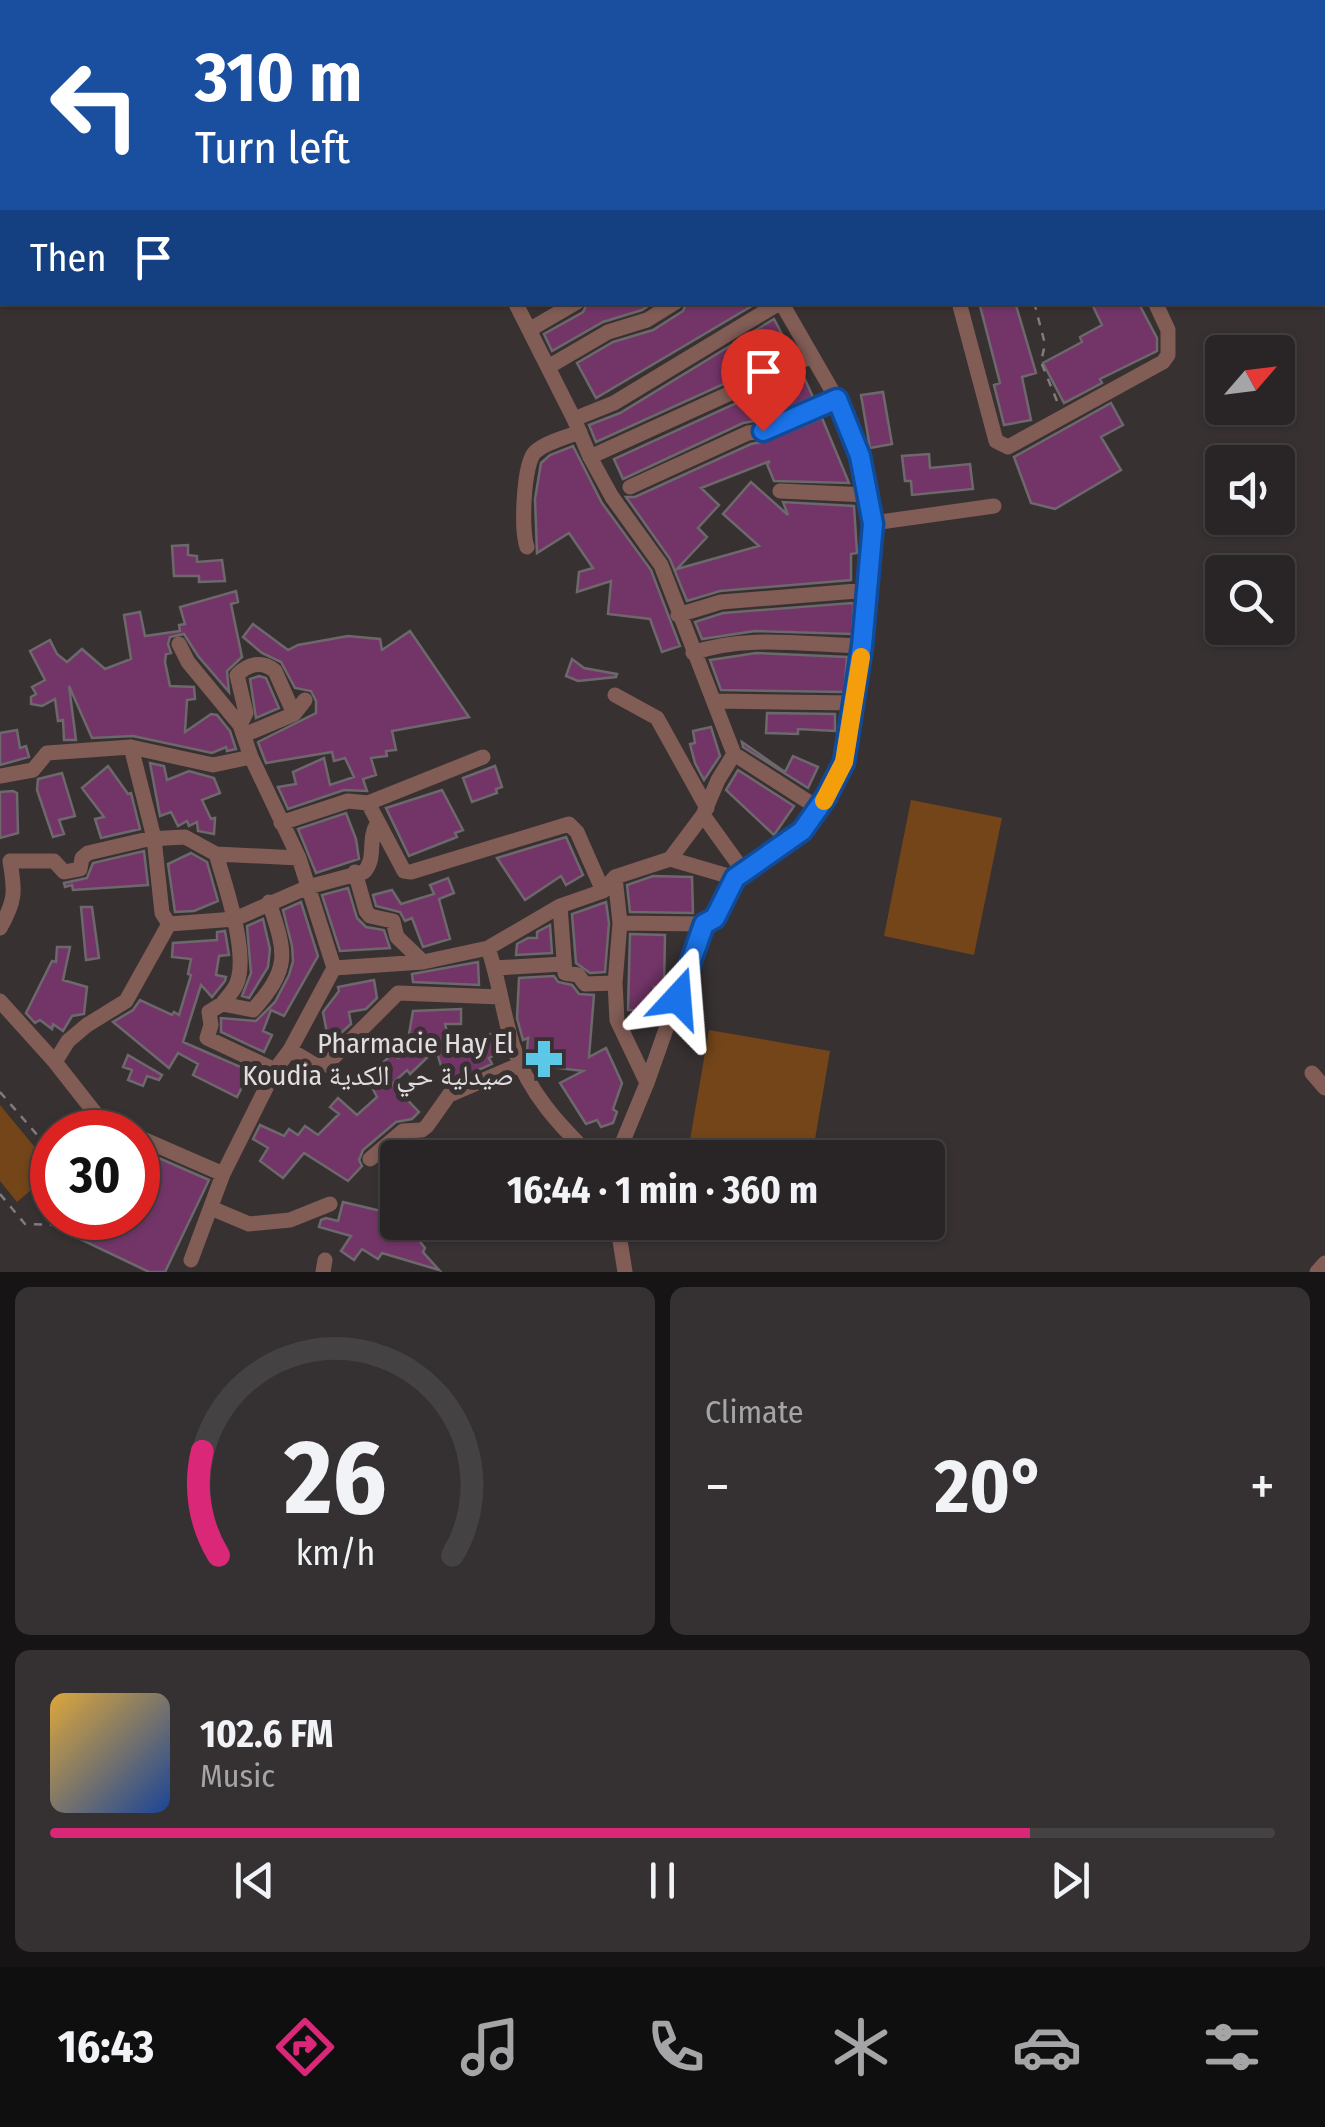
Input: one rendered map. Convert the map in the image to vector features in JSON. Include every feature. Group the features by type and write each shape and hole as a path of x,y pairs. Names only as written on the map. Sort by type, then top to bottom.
{"street":[{"path":"516,305 612,497 660,565 734,754 818,808"},
{"path":"529,330 572,305"},
{"path":"548,366 608,332 648,320 671,305"},
{"path":"527,547 524,525 531,458 540,449 776,305"},
{"path":"620,923 704,924 715,918 740,875 802,831 844,762 869,590 873,524 860,456 837,399 783,305"},
{"path":"961,305 996,441 1008,447 1168,355 1168,330 1156,305"},
{"path":"590,457 812,356"},
{"path":"630,487 837,399"},
{"path":"780,491 868,495"},
{"path":"873,524 994,506"},
{"path":"678,614 720,602 869,590"},
{"path":"179,644 242,730 299,858 334,968 275,1070 224,1174 191,1260"},
{"path":"693,653 737,644 862,646"},
{"path":"242,730 245,699 237,675 255,664 275,671 294,714"},
{"path":"615,695 658,718 740,875"},
{"path":"242,730 294,714 305,700"},
{"path":"715,701 853,703"},
{"path":"0,776 33,770 47,753 131,747 213,764 251,757"},
{"path":"131,747 154,838 156,886 162,914 169,924"},
{"path":"670,858 705,811 734,754"},
{"path":"282,823 348,802 368,802 483,758"},
{"path":"368,802 404,872 569,824 578,832 603,890"},
{"path":"169,924 235,919 308,887 364,872 369,868 371,833 377,824"},
{"path":"0,928 14,902 16,881 10,861 54,861 64,872 80,869 88,852 154,838 186,837 216,854 299,858"},
{"path":"216,854 239,947 237,984 222,1004 209,1012 208,1038 275,1070"},
{"path":"334,968 423,962 488,948 560,906 603,890 615,876 670,858 740,875"},
{"path":"355,872 366,911 370,916 392,922 397,937 423,962"},
{"path":"615,876 620,923 615,983 618,1020 647,1084"},
{"path":"222,1004 253,1010 282,966 284,947 270,902"},
{"path":"560,906 564,973 578,975 586,984 615,983"},
{"path":"56,1062 68,1042 87,1025 126,1001 169,924"},
{"path":"624,1140 704,924"},
{"path":"488,948 530,1085 576,1140"},
{"path":"495,968 563,964"},
{"path":"290,1050 315,1064 326,1065 398,993 406,991 501,998"},
{"path":"0,1001 94,1110"},
{"path":"370,1159 404,1130 422,1130 427,1126 449,1095 521,1064"},
{"path":"1312,1073 1325,1088"},
{"path":"160,1146 224,1174"},
{"path":"210,1208 250,1224 290,1220 330,1204"},
{"path":"620,1240 625,1272"},
{"path":"1317,1272 1325,1262"}],"path":[{"path":"1035,305 1046,344 1041,362 1065,417"},
{"path":"0,1092 30,1127"},
{"path":"0,1194 25,1224 30,1224"}],"shaded area":[{"path":"911,800 1002,818 974,955 884,936"},
{"path":"709,1030 830,1051 815,1140 690,1140"},
{"path":"0,1105 30,1141 30,1191 17,1202 0,1181"}],"building":[{"path":"586,305 650,305 603,322 552,351 544,334 583,312"},
{"path":"686,305 754,305 596,398 577,363 613,342 653,330 683,311"},
{"path":"980,305 1016,305 1036,373 1022,377 1031,420 1004,425 994,385 1000,383"},
{"path":"1092,305 1140,305 1157,338 1157,351 1100,379 1102,383 1064,403 1043,363 1082,342 1080,337 1102,325"},
{"path":"774,319 792,353 596,442 589,425 620,413"},
{"path":"802,373 813,397 760,420 743,423 623,479 614,459"},
{"path":"883,392 892,444 870,448 861,395"},
{"path":"1111,403 1123,425 1101,437 1121,470 1055,509 1031,503 1014,457"},
{"path":"822,418 849,483 774,481 767,464 770,461 701,488 719,505 698,528 707,537 677,569 759,546 723,514 751,482 788,515 783,502 854,506 857,553 851,554 851,580 720,591 687,601 670,559 626,497 635,497 751,444"},
{"path":"573,446 602,503 651,570 680,646 662,652 650,619 608,614 611,581 577,592 579,572 593,568 569,533 537,553 535,499 541,463"},
{"path":"929,454 930,468 970,464 973,489 912,495 911,481 905,481 902,456"},
{"path":"188,545 188,555 197,556 197,562 222,560 225,581 199,582 199,576 174,576 172,546"},
{"path":"236,591 238,602 231,604 242,657 227,671 229,692 184,634 170,637 171,653 166,654 165,662 170,686 194,687 195,699 187,700 185,732 211,714 217,715 230,731 236,749 227,751 226,747 212,753 133,736 92,738 69,686 76,740 64,740 63,720 58,721 55,699 42,706 31,704 31,697 36,694 32,687 45,680 30,651 50,640 57,654 67,662 82,649 105,669 131,659 124,615 140,612 145,636 180,631 179,625 185,624 180,607"},
{"path":"852,603 852,634 755,631 702,639 695,622 723,613"},
{"path":"253,624 288,650 348,636 380,639 382,650 410,631 469,717 392,731 396,750 371,758 376,775 363,779 367,791 344,790 288,809 278,787 296,784 293,772 324,758 330,785 354,777 345,758 334,761 332,752 266,763 258,742 316,713 316,701 311,691 295,688 281,662 243,637"},
{"path":"756,653 847,657 844,692 721,690 710,660"},
{"path":"572,659 584,668 617,674 616,677 578,681 566,676"},
{"path":"266,678 279,708 256,718 250,679"},
{"path":"767,713 835,714 835,731 798,729 798,734 766,733"},
{"path":"711,727 720,756 704,780 690,744 695,743 693,731"},
{"path":"17,730 20,748 26,746 29,757 0,765 0,733"},
{"path":"742,742 785,772 793,756 818,767 808,788 743,747"},
{"path":"150,763 164,766 167,780 189,771 214,778 220,793 202,800 211,819 215,818 214,834 198,831 197,822 189,826 187,821 178,826 171,812 160,816"},
{"path":"108,766 131,793 140,829 101,838 95,819 104,817 82,788"},
{"path":"495,766 502,787 496,789 497,793 472,802 463,778"},
{"path":"738,770 794,806 774,835 726,790"},
{"path":"62,773 75,816 59,820 64,834 53,837 37,790 38,779"},
{"path":"442,790 463,830 455,833 457,837 409,856 386,808"},
{"path":"0,792 17,793 18,833 0,838"},
{"path":"346,813 359,859 316,873 298,829"},
{"path":"566,837 583,875 566,885 561,876 525,900 497,858"},
{"path":"144,851 148,885 73,890 72,885 65,887 64,883 87,878 93,863"},
{"path":"191,853 207,862 218,901 194,911 175,912 168,864"},
{"path":"653,876 692,877 693,913 630,912 627,885"},
{"path":"448,878 454,893 439,899 450,939 423,947 412,918 405,921 400,912 376,906 373,895 392,890 401,904 434,894 430,885"},
{"path":"348,888 357,918 366,927 384,930 390,948 340,951 322,895"},
{"path":"301,902 318,956 284,1016 271,1010 263,1031 272,1035 264,1052 221,1032 221,1018 256,1021 275,1002 293,961 283,910"},
{"path":"606,902 609,923 605,972 590,973 576,963 572,914"},
{"path":"81,907 92,907 99,958 86,960"},
{"path":"263,919 270,949 268,967 249,998 242,996 251,973 247,926"},
{"path":"550,925 552,953 516,955 517,944 537,938 537,932"},
{"path":"225,931 229,955 219,956 216,975 226,977 225,981 212,997 201,985 183,1042 250,1071 237,1097 193,1075 198,1064 178,1053 169,1068 113,1022 133,1010 140,1000 179,1015 191,975 191,959 172,957 173,943 217,940 217,932"},
{"path":"630,934 665,935 664,988 654,987 654,1011 628,1010"},
{"path":"57,947 70,947 63,980 87,987 84,1014 72,1016 63,1031 40,1020 35,1023 26,1013 52,961 56,962"},
{"path":"478,962 479,985 413,982 412,974"},
{"path":"554,976 558,982 572,985 579,994 594,995 589,1057 606,1048 622,1083 613,1109 617,1112 613,1123 601,1127 597,1120 586,1124 560,1083 583,1071 550,1067 550,1061 531,1059 527,1051 528,1038 523,1040 517,1018 519,978"},
{"path":"374,980 377,998 366,1009 349,1012 351,1024 329,1044 323,1012 338,987"},
{"path":"461,1009 461,1024 445,1024 453,1055 490,1034 494,1034 503,1051 489,1058 492,1064 449,1083 436,1049 410,1074 407,1070 392,1084 419,1112 412,1119 396,1122 363,1150 359,1160 362,1166 348,1181 304,1153 283,1178 260,1161 268,1148 253,1139 260,1125 284,1136 289,1129 298,1135 305,1126 318,1135 339,1114 330,1107 338,1098 357,1115 377,1097 367,1078 393,1053 398,1058 416,1046 409,1034 413,1011"},
{"path":"128,1055 162,1075 159,1080 147,1076 143,1086 128,1080 132,1070 123,1067"},
{"path":"160,1159 209,1180 165,1272 149,1272 82,1240 160,1240"},
{"path":"343,1202 380,1211 380,1240 418,1240 425,1248 423,1252 439,1270 382,1253 378,1259 362,1249 354,1260 341,1251 351,1236 319,1227 326,1218 338,1221"}],"slow traffic":[{"path":"824,801 844,762 861,657"}],"place":[{"name":"Pharmacie Hay El Koudia صيدلية حي الكدية","path":"544,1059"}],"route":[{"path":"678,998 704,924 715,918 735,878 802,831 826,797 844,762 862,646 873,524 860,456 846,418 837,399 763,431"}]}
